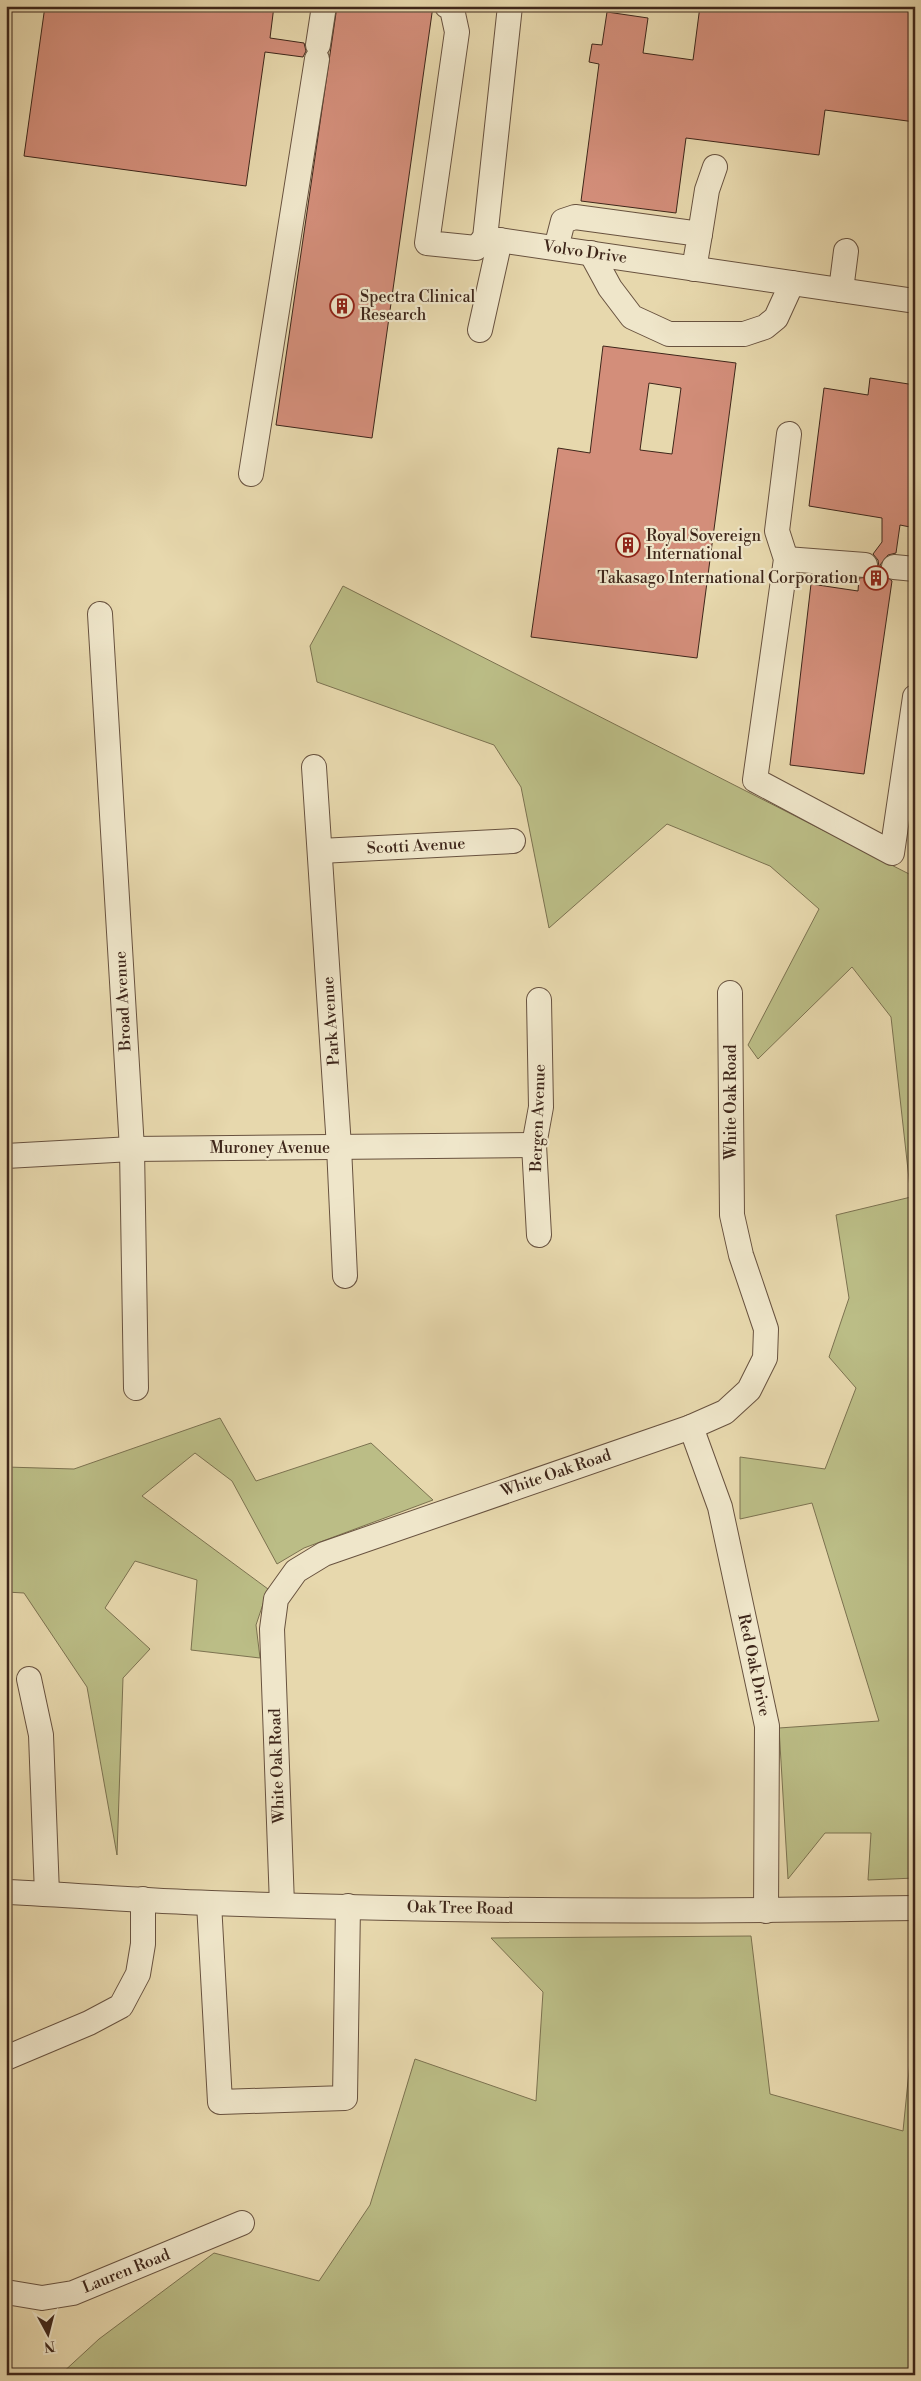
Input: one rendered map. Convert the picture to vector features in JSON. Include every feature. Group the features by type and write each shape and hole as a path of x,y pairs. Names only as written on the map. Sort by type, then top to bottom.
{"street":[{"path":"251,474 324,6"},
{"path":"447,6 452,9 456,32 427,243 476,248 492,239"},
{"path":"480,330 492,239 510,6"},
{"path":"694,269 707,190 715,167"},
{"path":"556,248 563,221 575,217 700,234"},
{"name":"Volvo Drive","path":"492,239 915,301"},
{"path":"841,290 846,251"},
{"path":"591,253 610,288 632,317 669,334 744,334 766,327 776,318 792,283"},
{"path":"789,434 777,531 786,559 755,780 892,853 915,698"},
{"path":"786,559 865,565"},
{"name":"Broad Avenue","path":"100,614 132,1149 136,1388"},
{"name":"Park Avenue","path":"314,767 339,1147 345,1276"},
{"name":"Scotti Avenue","path":"320,851 513,841"},
{"name":"White Oak Road","path":"282,1905 272,1629 276,1599 296,1571 324,1554 691,1426 725,1412 749,1390 765,1358 766,1329 741,1255 732,1215 730,993"},
{"name":"Bergen Avenue","path":"539,1000 541,1107 534,1145 539,1235"},
{"name":"Muroney Avenue","path":"6,1156 132,1149 534,1145"},
{"name":"Red Oak Drive","path":"691,1426 720,1507 767,1726 766,1911"},
{"path":"29,1679 41,1735 47,1894"},
{"name":"Oak Tree Road","path":"6,1892 282,1905 766,1911 915,1908"},
{"path":"6,2058 89,2023 120,2006 138,1974 143,1944 143,1899"},
{"path":"209,1903 220,2102 345,2098 348,1906"},
{"name":"Lauren Road","path":"6,2292 42,2298 73,2293 242,2223"}],"green space":[{"path":"343,586 915,877 915,1878 868,1880 871,1833 825,1833 788,1879 779,1728 879,1721 812,1503 740,1519 740,1457 825,1469 856,1388 829,1357 849,1298 836,1215 911,1197 891,1017 852,967 758,1059 748,1045 819,909 770,866 667,824 549,928 521,787 494,745 317,682 310,646"},
{"path":"220,1418 256,1481 371,1443 433,1500 304,1548 277,1564 232,1481 195,1453 142,1496 268,1589 256,1625 260,1658 191,1650 197,1580 135,1561 105,1608 150,1649 123,1678 117,1855 87,1687 24,1593 6,1592 6,1467 74,1469"},
{"path":"751,1936 770,2094 903,2131 915,2011 915,2375 60,2375 99,2339 214,2253 319,2281 370,2205 415,2059 536,2101 543,1992 491,1938"}],"building":[{"path":"45,6 274,6 270,38 304,43 306,51 303,57 265,52 246,186 24,156"},
{"path":"337,6 433,6 372,438 276,425"},
{"path":"700,6 915,6 915,122 825,110 819,155 686,138 676,213 581,201 599,64 589,62 592,44 602,45 607,12 648,18 643,53 693,60"},
{"name":"Royal Sovereign International","path":"603,346 736,363 697,658 531,637 558,448 590,453","holes":["649,383 681,388 672,454 640,450"]},
{"name":"Takasago International Corporation","path":"870,378 915,385 915,528 900,525 896,553 888,555 880,565 882,573 892,581 864,774 790,765 811,584 858,591 859,578 871,577 879,567 878,560 873,554 882,542 882,518 809,506 824,388 868,395"}],"place":[{"name":"Spectra Clinical Research","path":"342,306"},
{"name":"Royal Sovereign International","path":"628,545"},
{"name":"Takasago International Corporation","path":"876,578"}]}
